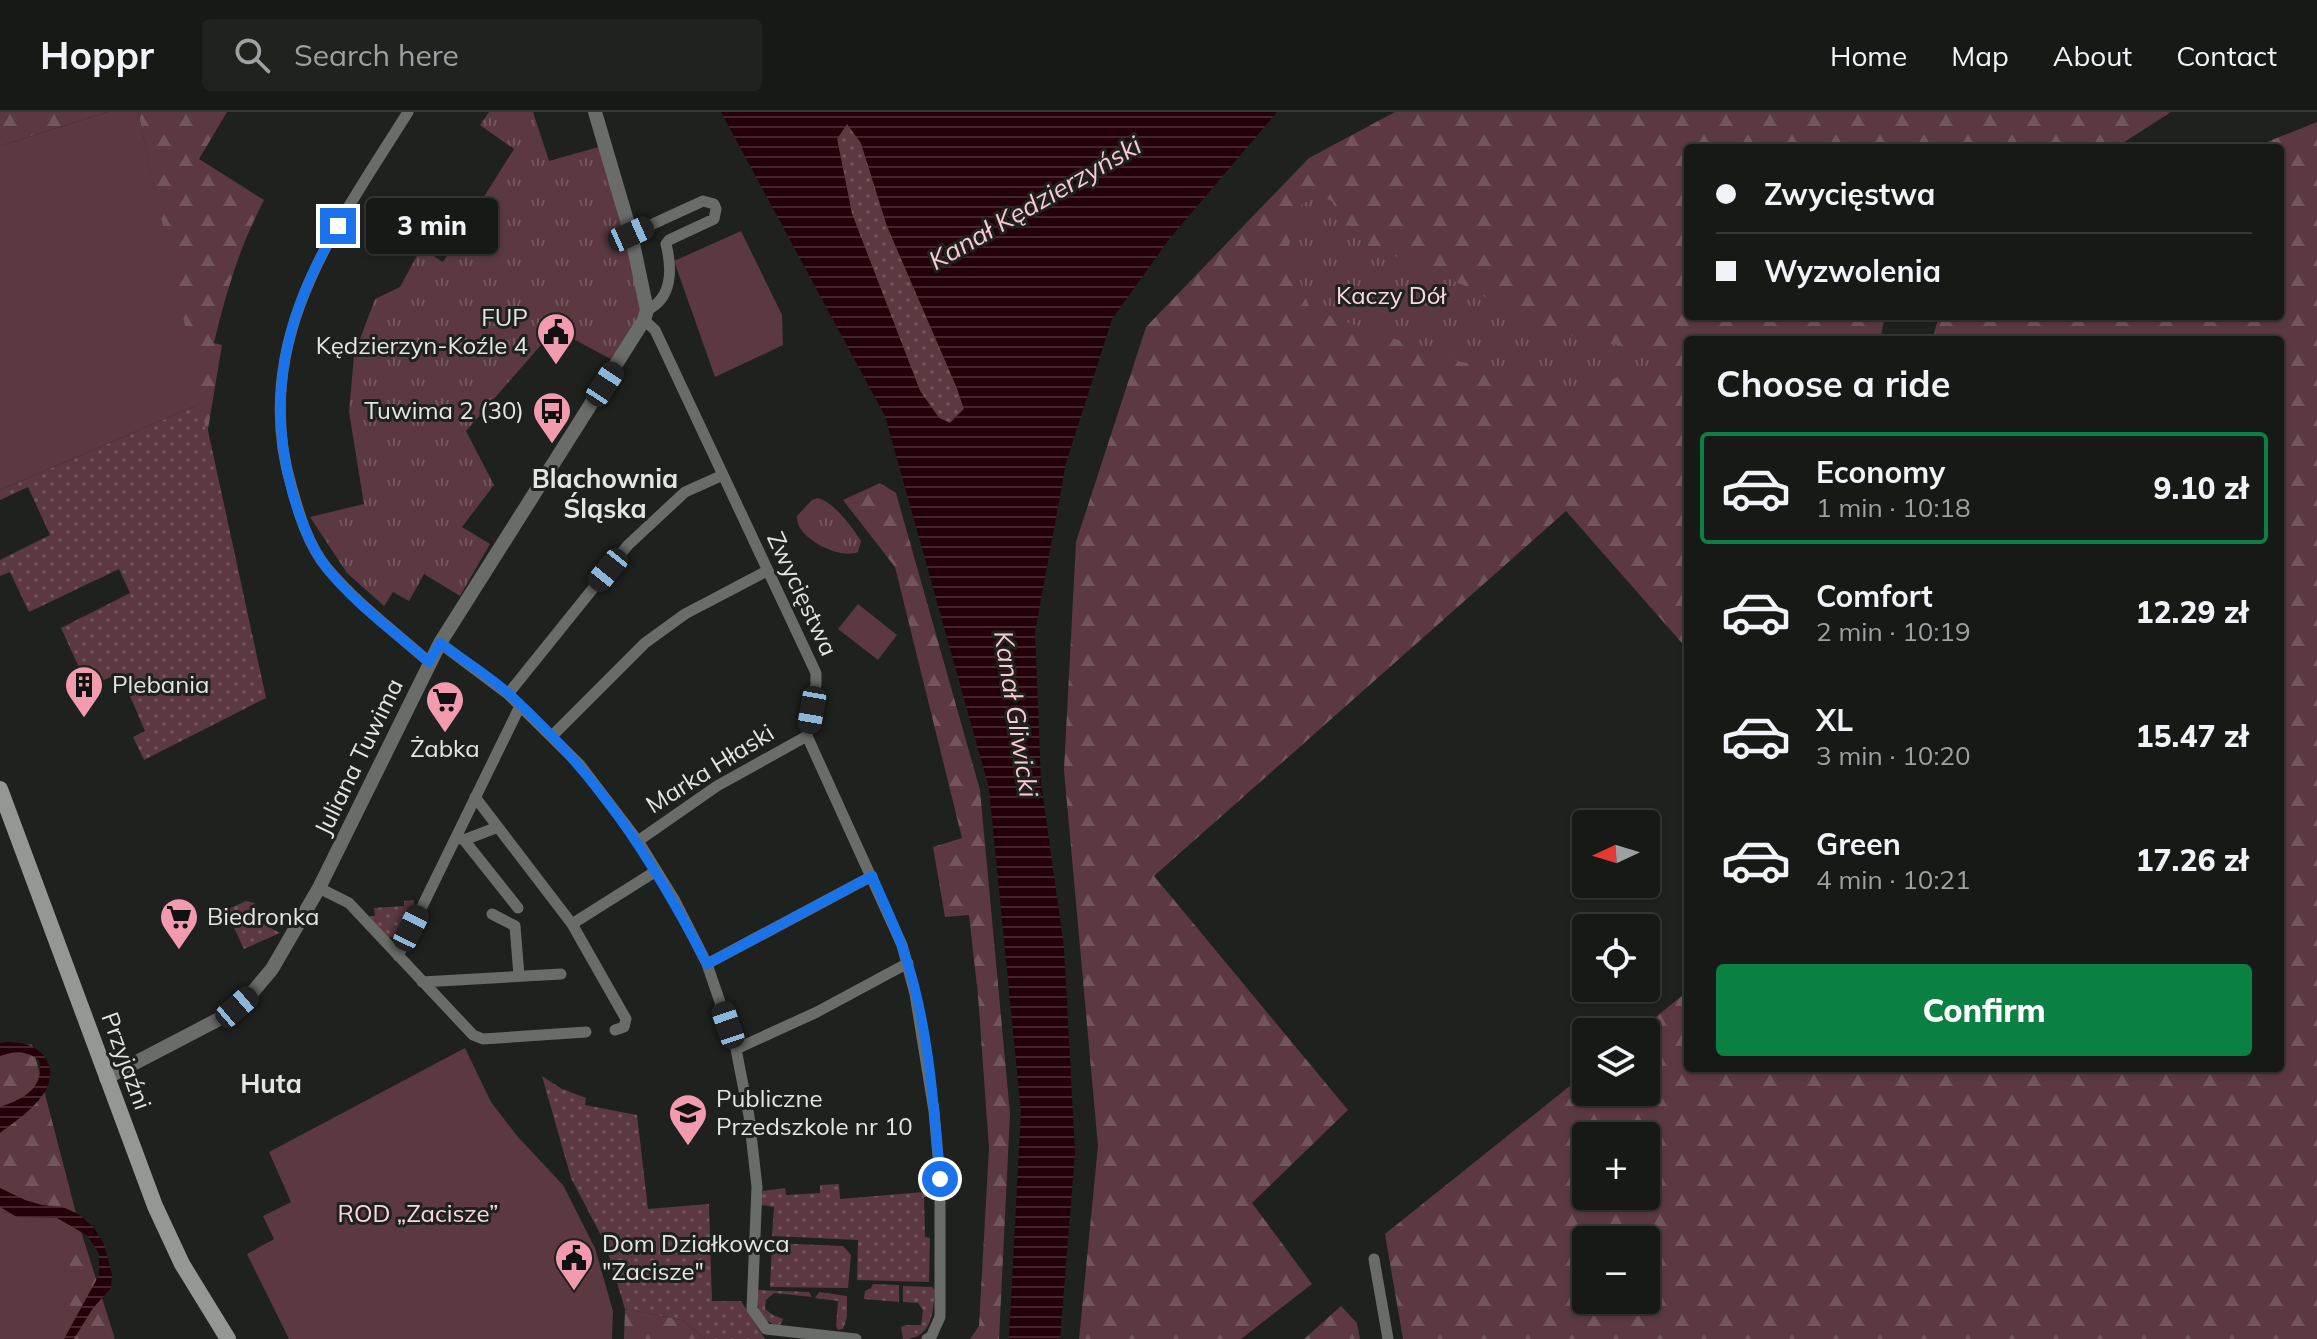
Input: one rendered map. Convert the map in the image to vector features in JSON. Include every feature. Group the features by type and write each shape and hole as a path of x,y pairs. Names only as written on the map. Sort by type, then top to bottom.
{"main road":[{"name":"Przyjaźni","path":"0,789 165,1230 228,1339"}],"street":[{"path":"408,112 322,251 304,290 288,338 280,385 280,431 286,471 298,511 326,566 372,615 429,662"},
{"name":"Zwycięstwa","path":"595,112 631,234 645,315 655,330 816,673 807,736"},
{"path":"631,234 703,201 710,201 716,209 714,219 666,244 670,275 666,292 645,315"},
{"name":"Juliana Tuwima","path":"106,1078 221,1018 251,994 272,969 319,888 373,783 429,662 645,315"},
{"path":"508,694 628,545 685,492 723,475"},
{"path":"552,736 645,643 685,614 767,571"},
{"path":"440,643 508,694 580,765 638,841 707,964 736,1049 749,1116 757,1187 752,1309 766,1329 856,1339"},
{"path":"398,956 460,838 475,797 520,706"},
{"path":"807,736 872,876 908,963 927,1060 940,1179 940,1317 931,1337 927,1339"},
{"name":"Marka Hłaski","path":"638,841 717,786 807,736"},
{"path":"475,797 572,924 626,1019 624,1027 615,1030"},
{"path":"460,838 498,827"},
{"path":"460,838 485,873 518,908"},
{"path":"572,924 656,871"},
{"path":"707,964 872,876"},
{"path":"319,888 349,903 473,1035 483,1039 586,1032"},
{"path":"492,914 515,926 519,976"},
{"path":"736,1049 817,1012 908,963"},
{"path":"422,982 561,974"},
{"path":"1374,1259 1388,1339"}],"green space":[{"path":"0,112 107,112 0,146"},
{"path":"107,112 138,112 202,403 0,490 0,146"},
{"path":"138,112 227,112 199,159 264,200 234,270 214,343 222,345 207,435"},
{"path":"489,112 533,112 549,161 606,145 647,310 618,363 555,329 466,431 494,485 462,527 490,544 460,596 424,574 409,601 393,592 384,606 347,573 310,517 364,504 349,412 354,355 375,299 400,287 421,248 443,262 514,149 480,125"},
{"path":"1395,112 2171,112 2121,144 1684,144 1684,320 1884,320 1881,336 1684,336 1684,645 1566,511 1154,876 1348,1110 1252,1203 1312,1284 1241,1339 1079,1339 1098,1146 1064,770 1076,542 1146,327 1309,158"},
{"path":"2317,122 2317,1339 1403,1339 1385,1234 1572,1084 1572,1106 1660,1106 1660,1018 1654,1018 1684,994 1684,1072 2284,1072 2284,336 1933,336 1938,320 2284,320 2284,144 2262,144"},
{"path":"847,123 861,143 887,226 957,388 964,409 950,423 939,418 920,391 852,214 837,139"},
{"name":"Kaczy Dół","path":"1318,195 1332,201 1344,225 1362,228 1370,252 1393,255 1470,288 1541,332 1646,351 1661,361 1557,400 1552,378 1461,362 1310,309 1288,248 1301,205"},
{"path":"741,231 782,315 783,345 715,377 674,261"},
{"path":"202,403 266,698 144,760 133,737 145,731 120,673 88,687 61,628 130,593 119,569 29,612 10,572 0,576 0,560 50,535 28,487 0,500 0,490"},
{"path":"880,483 896,493 980,790 1010,1114 999,1339 970,1339 979,1326 989,1148 978,995 969,915 945,917 933,847 962,838 895,567 843,500"},
{"path":"818,498 837,510 853,529 861,541 858,552 850,554 830,550 803,532 797,516"},
{"path":"858,604 897,635 878,660 838,629"},
{"path":"414,900 411,921 399,938 386,937 366,917 375,916 374,908 404,906 404,901"},
{"path":"246,901 255,903 249,908 254,919 280,933 244,949 228,915 221,918 221,915"},
{"path":"32,1044 79,1225 115,1339 69,1339 36,1212 0,1213 0,1050"},
{"name":"ROD „Zacisze”","path":"465,1048 491,1102 518,1137 563,1185 595,1248 613,1311 612,1339 289,1339 247,1254 274,1239 263,1216 291,1202 269,1152"},
{"path":"542,1076 562,1089 586,1098 585,1105 637,1115 648,1209 709,1204 712,1301 741,1301 765,1339 705,1339 682,1320 625,1309 605,1243 571,1178"},
{"path":"839,1184 840,1199 936,1191 934,1196 924,1197 925,1237 930,1238 929,1282 857,1280 858,1240 772,1236 774,1207 760,1205 763,1191 785,1188 786,1195 820,1193 820,1185"},
{"path":"36,1212 70,1246 69,1339 0,1339 0,1213"},
{"path":"772,1243 843,1246 851,1255 848,1288 770,1287"},
{"path":"873,1284 899,1285 899,1302 864,1299 865,1291"},
{"path":"903,1286 932,1287 935,1290 932,1316 925,1330 913,1338 903,1339 901,1327 921,1325 923,1310 918,1303 903,1302"},
{"path":"758,1290 809,1292 812,1297 774,1293 766,1300 765,1309 783,1319 777,1326 760,1312"},
{"path":"819,1292 847,1296 847,1317 843,1329 838,1330 836,1326 838,1301 815,1298"},
{"path":"1341,1306 1357,1323 1360,1339 1304,1339"},
{"path":"625,1309 682,1320 705,1339 624,1339"}],"water":[{"path":"721,112 1277,112 1170,238 1112,319 1066,463 1035,632 1041,783 1064,948 1075,1153 1060,1339 1009,1339 1021,1111 989,788 885,416","holes":["847,124 861,143 887,226 964,409 950,423 939,418 920,391 852,214 837,139"]},
{"path":"0,1043 26,1044 40,1052 50,1068 50,1079 46,1090 30,1110 0,1133 0,1107 30,1091 39,1078 40,1070 39,1060 29,1054 15,1052 0,1056"},
{"path":"0,1188 25,1200 63,1207 80,1215 95,1229 104,1245 112,1274 111,1288 93,1308 74,1339 64,1339 99,1275 99,1254 88,1236 57,1218 17,1217 0,1207"}],"place":[{"name":"FUP Kędzierzyn-Koźle 4","path":"556,366"},
{"name":"Tuwima 2 (30)","path":"552,445"},
{"name":"Plebania","path":"84,719"},
{"name":"Żabka","path":"445,734"},
{"name":"Biedronka","path":"179,951"},
{"name":"Publiczne Przedszkole nr 10","path":"688,1147"},
{"name":"Dom Działkowca \"Zacisze\"","path":"574,1292"}],"district":[{"name":"Blachownia Śląska","path":"605,494"},
{"name":"Huta","path":"271,1084"}],"route":[{"path":"338,226 322,251 304,290 288,338 280,385 280,431 286,471 303,524 326,566 372,615 429,662 440,643 490,679 580,765 638,841 675,901 707,964 872,876 902,945 915,994 934,1111 940,1179"}],"water label":[{"name":"Kanał Kędzierzyński","path":"1035,203"},
{"name":"Kanał Gliwicki","path":"1016,714"}]}
